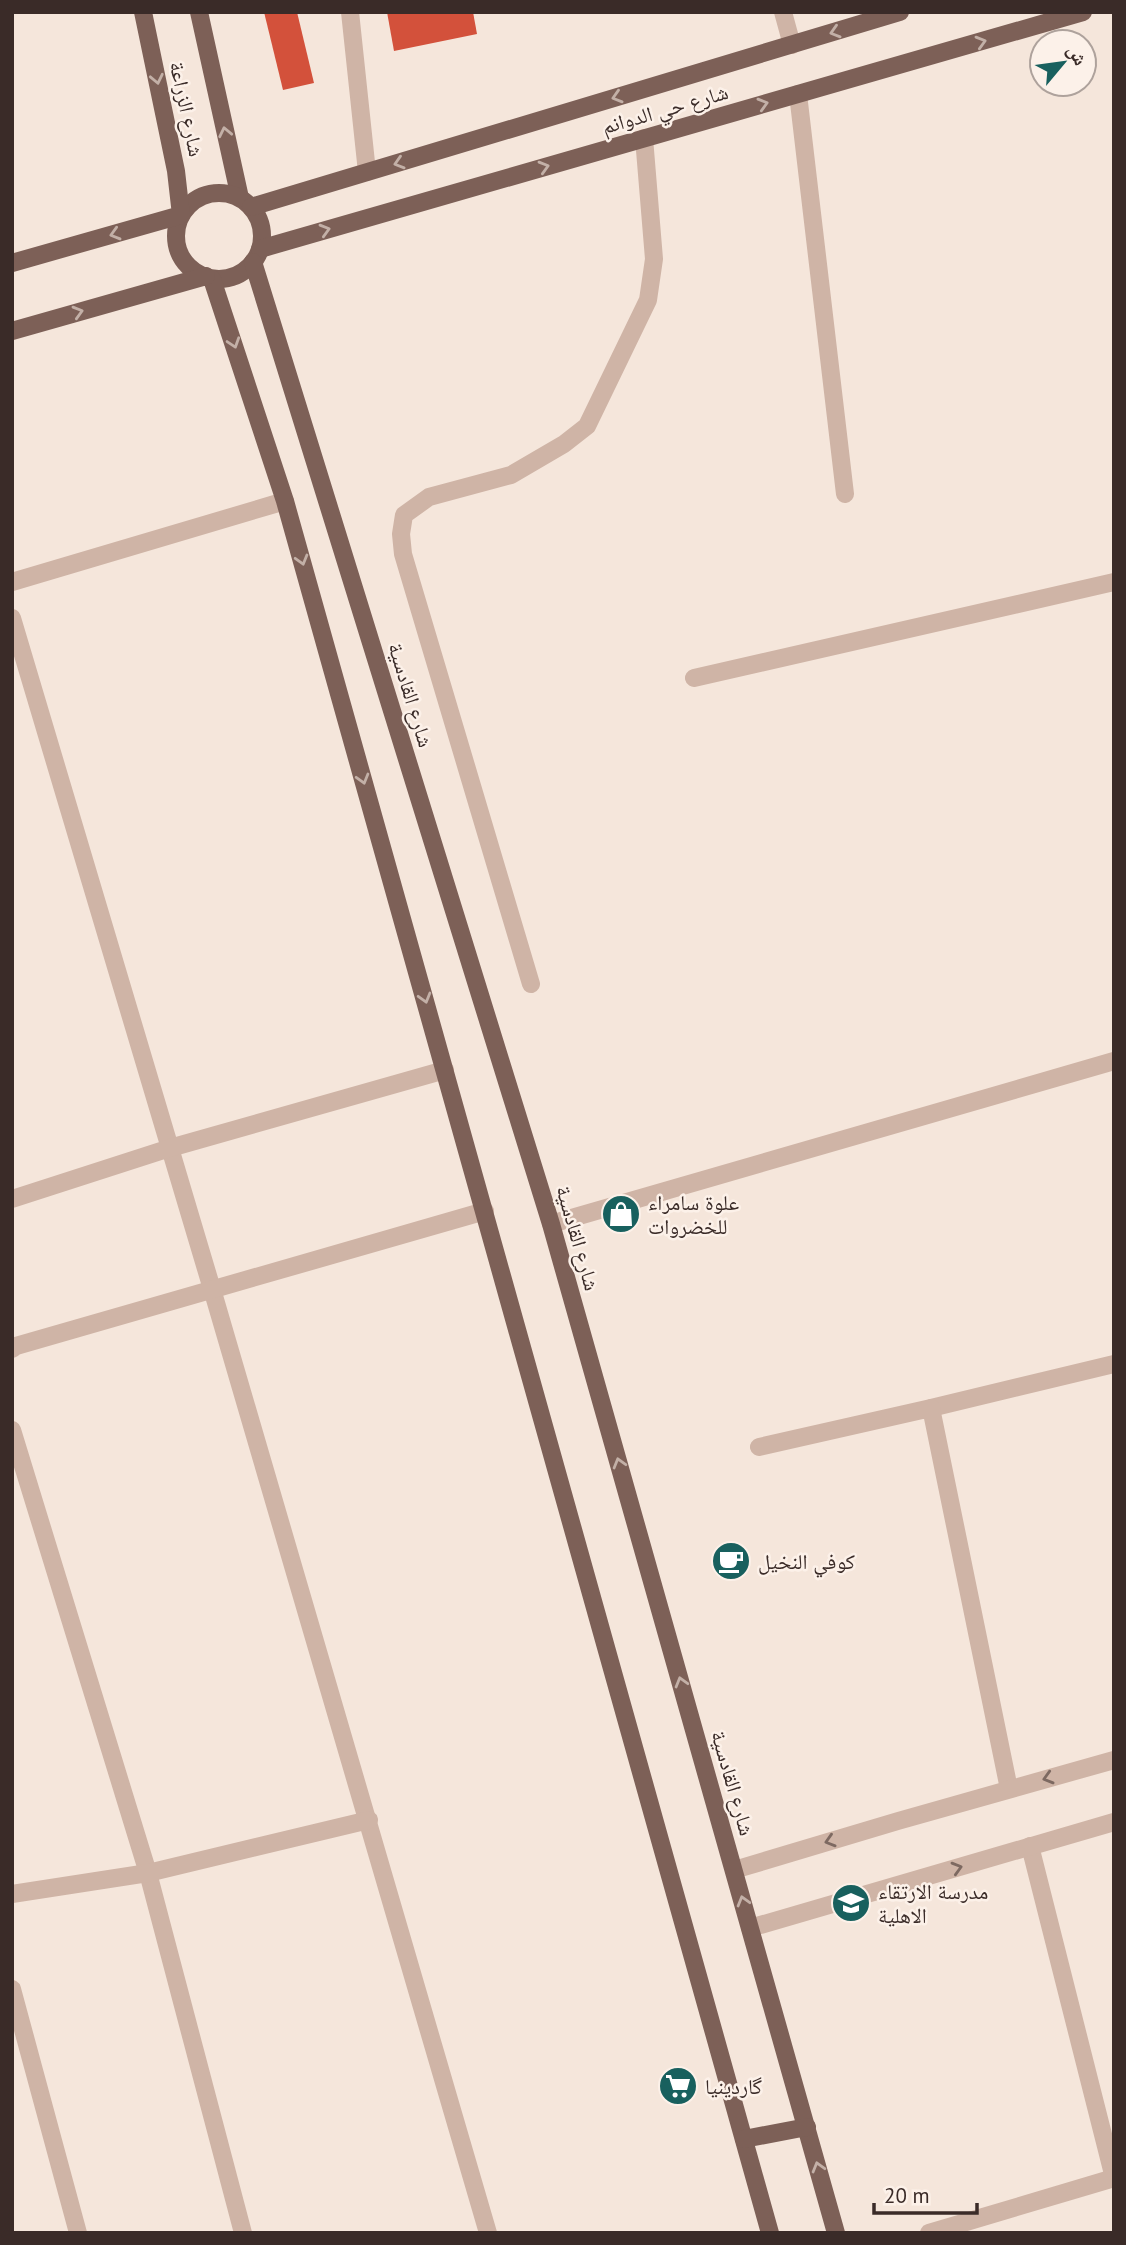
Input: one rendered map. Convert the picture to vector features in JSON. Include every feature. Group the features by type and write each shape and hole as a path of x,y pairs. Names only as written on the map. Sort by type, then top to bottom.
{"main road":[{"name":"شارع الزراعة","path":"143,12 176,171 181,215"},
{"name":"شارع الزراعة","path":"199,12 245,203"},
{"name":"شارع حي الدوانم","path":"245,203 367,172 900,12"},
{"name":"شارع حي الدوانم","path":"256,256 644,138 1083,12"},
{"path":"12,331 209,277 228,278 242,273 256,256 262,234 259,220 245,203 228,193 201,196 189,204 181,215 176,228 176,242 180,255 188,266 209,277 285,501 770,2233"},
{"path":"14,258 181,215"},
{"name":"شارع القادسية","path":"256,256 551,1224 836,2233"},
{"path":"744,2139 807,2127"}],"street":[{"path":"350,12 367,172"},
{"path":"783,12 792,45"},
{"path":"798,94 845,494"},
{"path":"531,984 403,554 401,534 404,514 429,498 511,475 564,444 587,426 648,300 654,259 644,138"},
{"path":"12,582 285,501"},
{"path":"694,678 1114,582"},
{"path":"12,618 369,1820 488,2233"},
{"path":"551,1224 1114,1061"},
{"path":"12,1199 170,1148 445,1070"},
{"path":"12,1349 485,1211"},
{"path":"759,1447 1114,1364"},
{"path":"931,1408 1009,1789"},
{"path":"12,1430 148,1874 243,2233"},
{"path":"734,1870 1114,1760"},
{"path":"12,1894 148,1874 369,1820"},
{"path":"750,1928 1114,1822"},
{"path":"929,2233 1114,2178 1030,1846"},
{"path":"12,1989 78,2233"}],"building":[{"path":"264,12 297,12 314,83 283,90"},
{"path":"387,12 473,12 477,34 394,51"}],"place":[{"name":"علوة سامراء للخضروات","path":"621,1214"},
{"name":"كوفي النخيل","path":"731,1561"},
{"name":"مدرسة الارتقاء الاهلية","path":"851,1903"},
{"name":"گاردينيا","path":"678,2086"}]}
